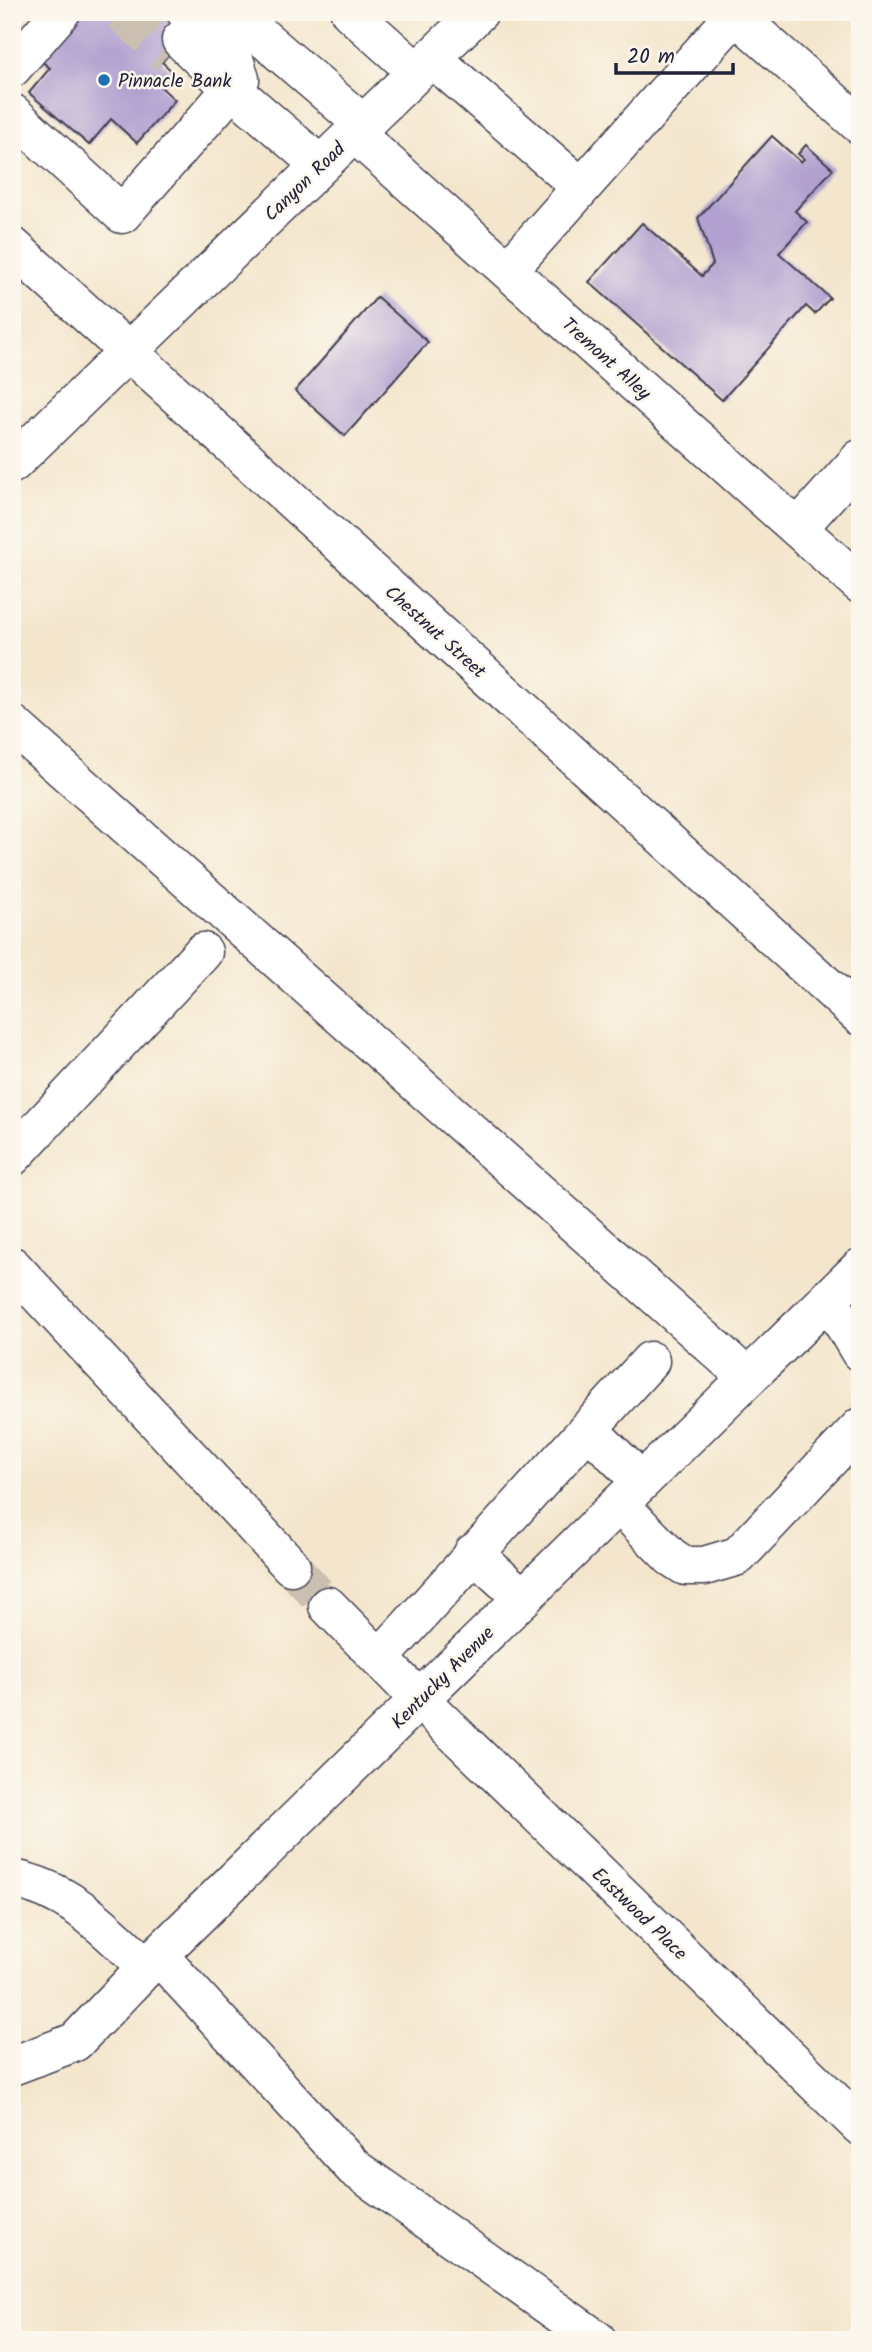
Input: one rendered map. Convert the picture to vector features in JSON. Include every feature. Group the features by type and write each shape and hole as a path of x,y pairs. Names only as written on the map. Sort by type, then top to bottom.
{"street":[{"path":"12,68 61,12"},
{"name":"Tremont Alley","path":"233,12 508,270 860,583"},
{"name":"Canyon Road","path":"12,464 479,12"},
{"path":"508,270 733,13 860,125"},
{"path":"356,14 581,187"},
{"path":"12,113 122,214 240,79 232,51 179,36"},
{"path":"227,96 320,165"},
{"name":"Chestnut Street","path":"12,246 129,349 860,1016"},
{"path":"797,528 860,459"},
{"path":"12,724 747,1377"},
{"path":"12,1157 203,952"},
{"path":"12,1266 290,1566"},
{"name":"Kentucky Avenue","path":"12,2066 75,2042 152,1961 860,1268"},
{"path":"828,1298 860,1352"},
{"path":"380,1658 650,1361"},
{"path":"589,1430 671,1558 685,1566 704,1566 738,1556 860,1427"},
{"path":"473,1553 523,1598"},
{"name":"Eastwood Place","path":"328,1606 420,1700 860,2126"},
{"path":"12,1879 34,1883 86,1910 152,1961 354,2168 597,2340"}],"building":[{"name":"Pinnacle Bank","path":"82,12 177,12 193,26 162,62 174,73 162,88 175,100 137,143 111,119 89,145 29,93 50,68 40,60"},
{"path":"772,136 801,162 804,159 798,154 806,145 833,169 795,211 807,222 779,253 830,298 815,314 806,306 722,400 589,282 642,223 702,276 713,264 698,218"},
{"path":"377,297 428,342 345,436 295,391"}],"tunnel":[{"path":"121,12 168,55"},
{"path":"291,1566 328,1606"}],"place":[{"name":"Pinnacle Bank","path":"104,80"}]}
